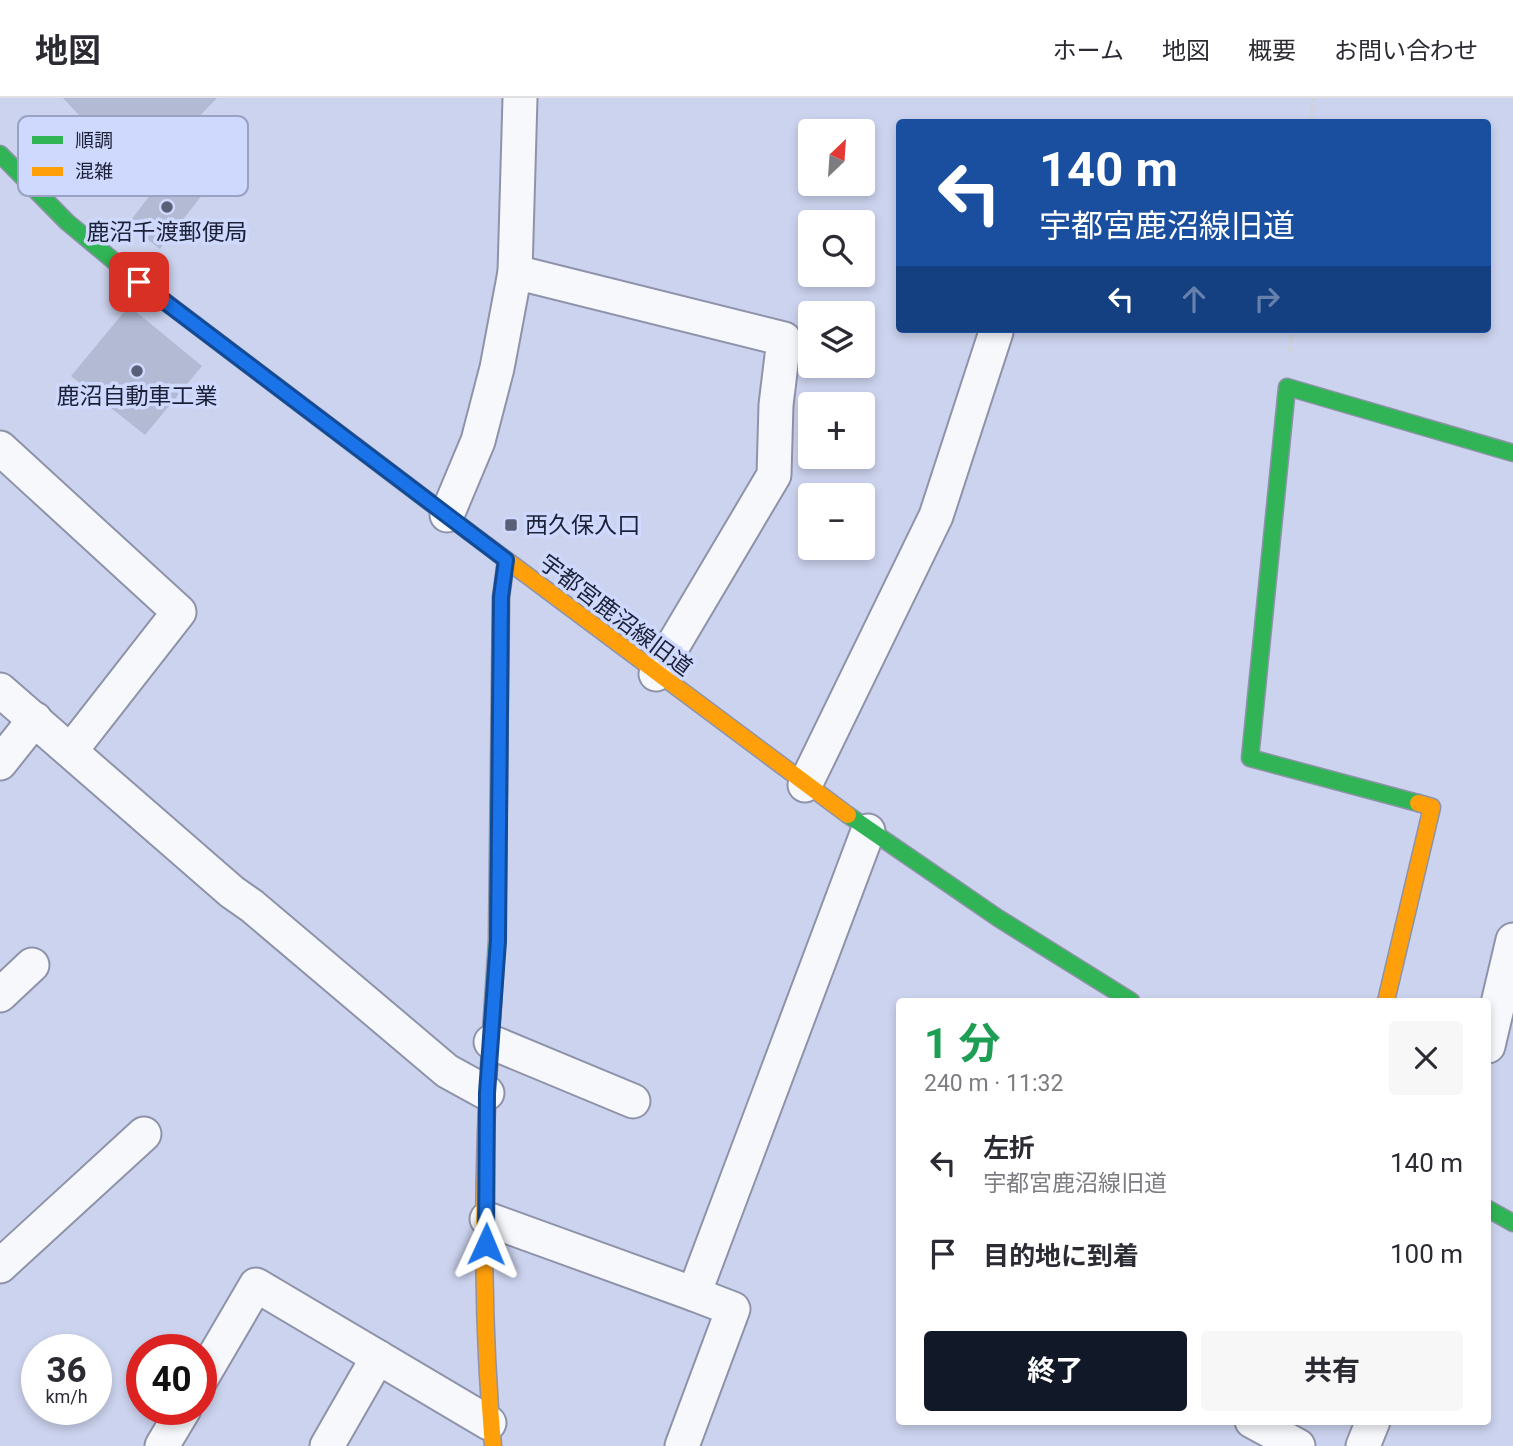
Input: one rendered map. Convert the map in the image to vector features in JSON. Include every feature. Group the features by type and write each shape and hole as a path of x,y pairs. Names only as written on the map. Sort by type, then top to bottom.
{"street":[{"path":"447,514 478,441 497,368 515,272 520,98"},
{"name":"宇都宮鹿沼線旧道","path":"0,154 18,172"},
{"name":"宇都宮鹿沼線旧道","path":"41,196 67,222 139,282 805,785 868,831 1054,956 1126,998"},
{"path":"515,272 784,339 776,405 774,475 656,674"},
{"path":"805,785 936,516 996,333"},
{"path":"1387,998 1432,807 1250,758 1287,387 1513,453"},
{"path":"0,448 179,612 72,749"},
{"path":"491,1435 484,1344 487,1093 498,941 501,597 506,560"},
{"path":"0,690 72,749 232,892 252,905 447,1071 487,1093"},
{"path":"0,762 35,719"},
{"path":"694,1294 868,831"},
{"path":"1491,1033 1513,940"},
{"path":"0,995 32,965"},
{"path":"491,1042 633,1101"},
{"path":"0,1266 144,1134"},
{"path":"1491,1211 1513,1223"},
{"path":"486,1219 733,1309 682,1446"},
{"path":"217,1352 256,1286 378,1357 491,1435"},
{"path":"327,1446 378,1357"},
{"path":"162,1446 174,1425"},
{"path":"1259,1425 1298,1446"},
{"path":"1363,1446 1371,1425"}],"path":[{"path":"1311,119 1314,98"}],"building":[{"path":"63,98 217,98 200,116 80,116"},
{"name":"鹿沼千渡郵便局","path":"149,196 201,196 160,249 128,224"},
{"name":"鹿沼自動車工業","path":"129,306 202,366 145,435 71,376"}],"traffic: fast":[{"path":"0,154 18,172"},
{"path":"41,196 67,222 139,282 469,532"},
{"path":"1418,803 1250,758 1287,387 1513,453"},
{"path":"491,1032 497,941 501,597 506,560"},
{"path":"848,815 998,918 1126,998"},
{"path":"1491,1211 1513,1223"}],"traffic: slow":[{"path":"469,532 848,815"},
{"path":"1387,998 1432,807 1418,803"},
{"path":"491,1032 484,1239 486,1343 493,1446"}],"place":[{"name":"鹿沼千渡郵便局","path":"167,207"},
{"name":"鹿沼自動車工業","path":"137,371"},
{"name":"西久保入口","path":"511,525"}],"route":[{"path":"139,282 506,560 501,597 498,941 487,1093 486,1244"}]}
